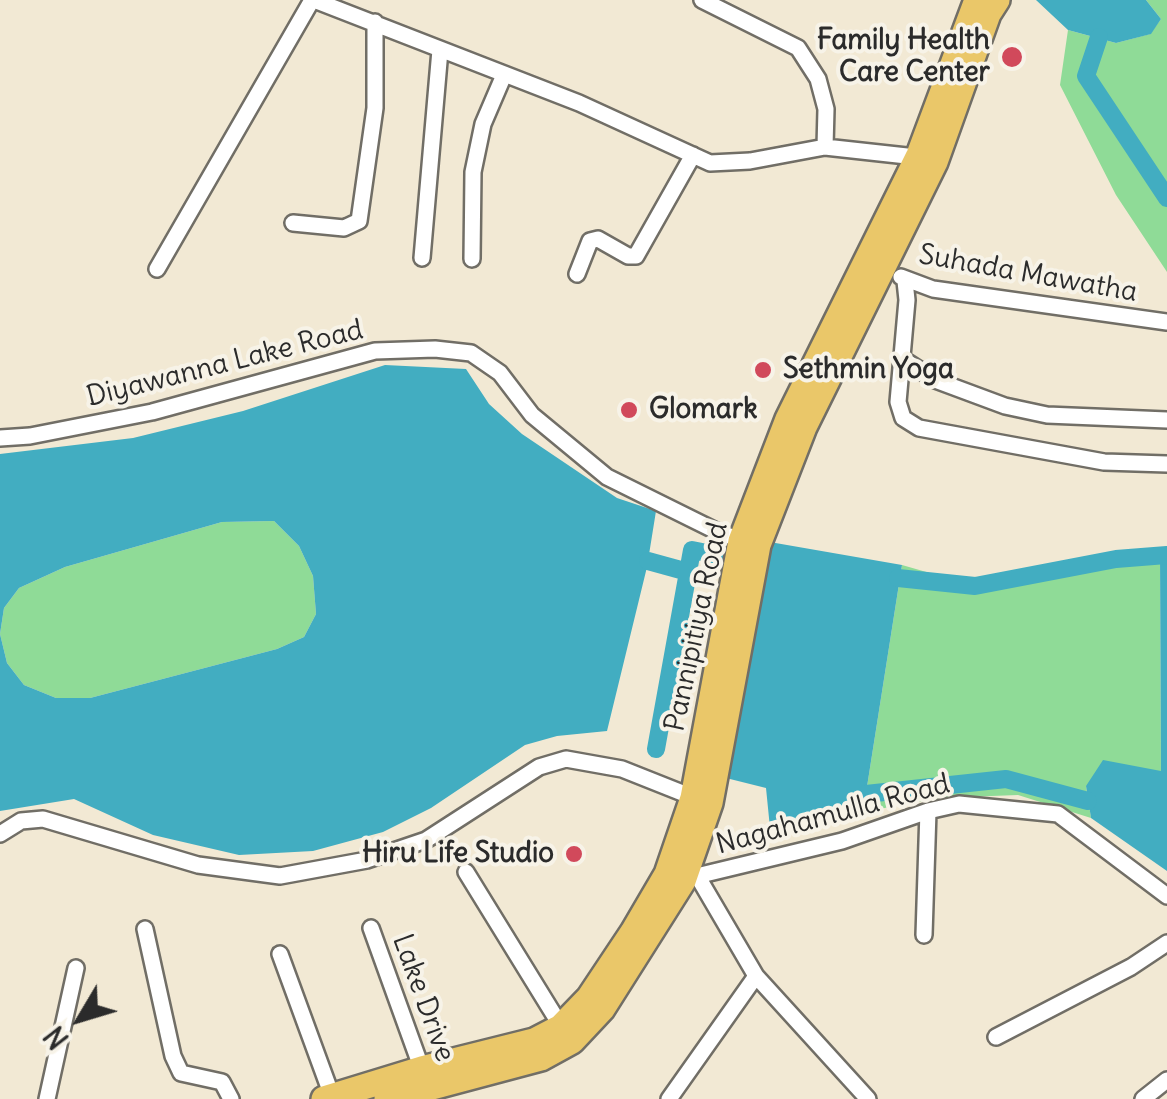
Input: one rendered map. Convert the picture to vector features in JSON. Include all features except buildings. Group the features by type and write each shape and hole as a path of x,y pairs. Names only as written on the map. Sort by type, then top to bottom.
{"main road":[{"name":"Pannipitiya Road","path":"328,1097 542,1058 566,1034 602,1009 683,877 749,543 788,419 927,159 977,0"},
{"name":"Pannipitiya Road","path":"749,543 885,263 997,0"},
{"name":"Pannipitiya Road","path":"387,1099 425,1077"}],"street":[{"path":"157,269 313,0 580,103 710,162 750,161 826,147 927,159"},
{"path":"702,0 798,48 818,78 826,109 826,147"},
{"path":"294,224 344,228 359,222 375,108 375,22"},
{"path":"422,258 440,50"},
{"path":"472,260 473,172 483,124 504,75"},
{"path":"577,274 590,241 598,239 628,256 636,256 694,155"},
{"name":"Suhada Mawatha","path":"885,263 905,281 933,289 1167,322"},
{"path":"905,281 907,300 898,402 903,418 918,428 1104,462 1167,464"},
{"name":"Diyawanna Lake Road","path":"0,438 30,436 152,412 375,351 434,348 471,353 500,373 532,415 607,477 749,543"},
{"path":"901,358 934,380 1005,406 1047,415 1167,420"},
{"path":"0,834 20,821 43,820 198,865 280,876 367,860 426,840 538,766 566,759 622,769 701,800"},
{"name":"Nagahamulla Road","path":"683,877 842,841 959,804 1058,814 1167,896"},
{"path":"924,935 928,811"},
{"path":"466,872 566,1034"},
{"path":"683,877 756,976 866,1098"},
{"name":"Lake Drive","path":"370,928 425,1077"},
{"path":"145,929 173,1056 181,1073 222,1082 231,1099"},
{"path":"996,1037 1130,967 1167,943"},
{"path":"280,954 328,1097"},
{"path":"48,1099 76,968"},
{"path":"668,1099 756,976"},
{"path":"1143,1099 1167,1080"}],"green space":[{"path":"1146,0 1167,0 1167,272 1116,195 1060,85 1068,30 1116,43 1150,34 1161,19"},
{"path":"274,521 299,546 313,576 316,614 304,637 277,649 90,698 56,698 24,685 7,663 0,634 4,608 19,588 65,567 222,522"},
{"path":"1160,556 1161,771 1086,786 1091,818 1018,795 939,798 863,812 902,565 975,586 1116,559"}],"water":[{"path":"1036,0 1146,0 1161,19 1151,34 1116,43 1068,30"},
{"path":"385,365 466,369 489,404 522,434 617,498 656,511 647,567 607,731 557,736 525,745 431,808 383,832 313,851 239,855 153,835 74,799 0,811 0,634 0,454 133,438 243,411","holes":["274,521 299,546 313,576 316,614 304,637 277,649 90,698 56,698 24,685 7,663 0,634 4,608 19,588 65,567 222,522"]},
{"path":"764,541 902,565 863,812 770,828 766,788 718,776"},
{"path":"1167,555 1167,871 1091,818 1086,786 1103,760 1161,771 1160,556"}],"waterway":[{"path":"1099,37 1086,76 1167,198"},
{"path":"656,749 692,550 717,555"},
{"path":"898,578 975,586 1116,559 1167,555"},
{"path":"648,561 688,572"},
{"path":"866,794 1006,779 1088,801"}],"place":[{"name":"Family Health Care Center","path":"1012,57"},
{"name":"Sethmin Yoga","path":"763,370"},
{"name":"Glomark","path":"629,410"},
{"name":"Hiru Life Studio","path":"574,854"}]}
